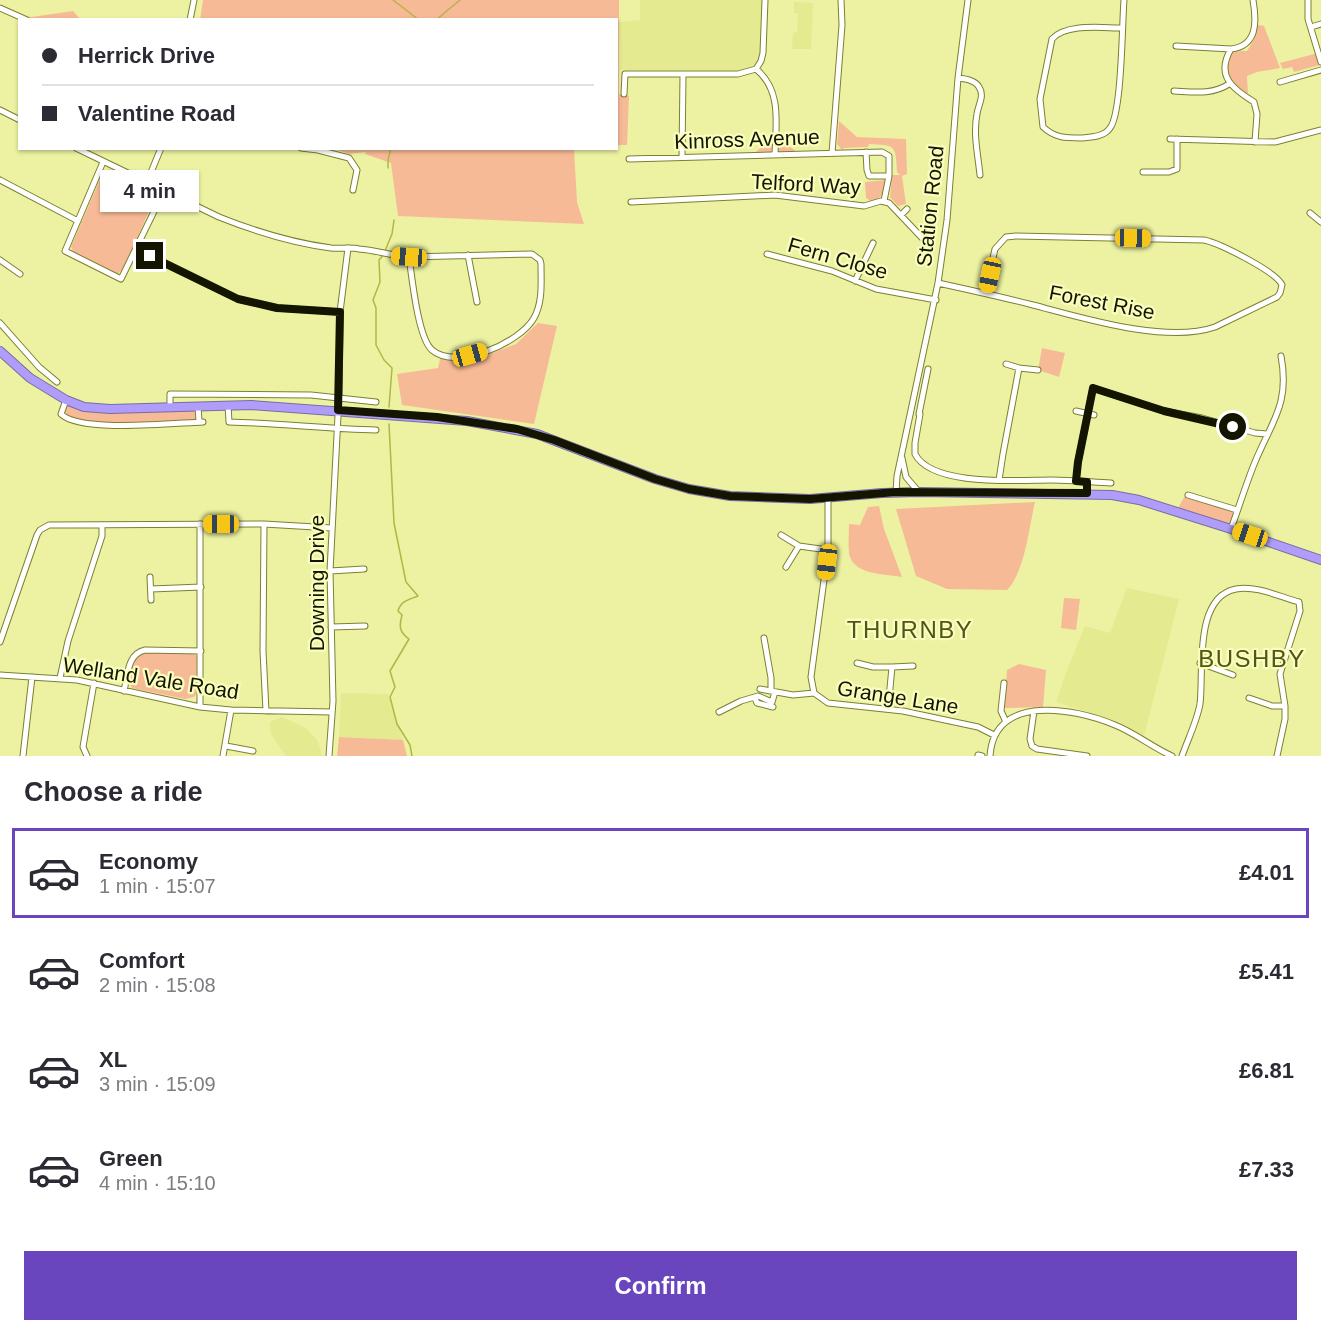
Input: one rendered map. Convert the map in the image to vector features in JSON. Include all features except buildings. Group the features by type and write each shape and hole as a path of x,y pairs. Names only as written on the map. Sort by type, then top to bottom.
{"highway":[{"path":"0,351 30,378 66,400 84,407 97,409 274,406 437,417 517,429 554,440 655,479 707,493 749,498 828,498 896,492 1112,495 1139,500 1321,560"}],"street":[{"path":"190,18 194,0"},
{"path":"624,94 624,74 738,74 756,69 763,53 765,0"},
{"path":"832,153 842,25 841,0"},
{"name":"Station Road","path":"896,492 895,483 936,300 947,220 958,78 968,0"},
{"path":"1122,28 1076,29 1057,33 1052,39 1040,99 1043,127 1052,135 1063,138 1090,137 1100,136 1110,130 1116,109 1122,28 1124,0"},
{"path":"1176,46 1231,49 1243,47 1250,40 1255,12 1253,0"},
{"path":"1308,0 1311,27 1321,62"},
{"path":"0,9 22,18"},
{"path":"1311,27 1321,24"},
{"path":"1231,49 1225,58 1224,71 1229,84 1254,102 1257,114 1255,142"},
{"path":"756,69 768,81 774,96 775,155"},
{"path":"1280,82 1321,70"},
{"path":"682,157 683,74"},
{"path":"958,78 974,82 981,89 976,130 980,175"},
{"path":"1174,91 1206,93 1219,91 1229,84"},
{"path":"0,110 18,119"},
{"path":"1143,172 1169,172 1177,169 1174,139 1275,142 1321,130"},
{"path":"80,150 240,225 314,245 409,257 532,254 540,260 541,264 540,296 535,316 517,337 496,347 455,358 440,355 426,342 409,257"},
{"path":"147,182 159,150"},
{"path":"318,150 349,158 357,170 353,190"},
{"path":"866,152 869,176 889,176 884,201"},
{"name":"Kinross Avenue","path":"629,159 866,152 887,154 889,176"},
{"path":"103,162 65,251 112,275 121,279 164,191"},
{"path":"0,180 78,221"},
{"name":"Telford Way","path":"631,202 775,195 864,206 884,201 889,203 926,242"},
{"path":"901,215 908,209"},
{"path":"1310,213 1321,222"},
{"name":"Forest Rise","path":"938,283 1128,328 1194,332 1215,327 1277,297 1282,285 1275,276 1221,245 1204,240 1016,236 1006,237 995,249 986,293"},
{"path":"855,281 873,243"},
{"path":"861,247 869,251"},
{"name":"Downing Drive","path":"329,756 332,712 330,571 339,396 340,312 348,248"},
{"path":"776,256 778,248"},
{"path":"136,250 238,299 277,308 340,312"},
{"name":"Fern Close","path":"767,254 832,271 876,289 936,300"},
{"path":"468,255 477,302"},
{"path":"0,260 20,274"},
{"path":"0,323 39,368 57,382"},
{"path":"1231,529 1267,434 1279,412 1284,372 1281,356"},
{"path":"1006,364 1038,370"},
{"path":"999,480 1019,368"},
{"path":"928,369 915,443 915,454 925,466 943,474 969,479 1111,483"},
{"path":"1076,481 1091,414 1093,388 1164,411 1267,434"},
{"path":"170,407 170,394 339,396 342,399 376,402"},
{"path":"66,400 61,410 64,417 95,425 201,422 198,406"},
{"path":"228,405 229,422 293,424 336,430 376,430"},
{"path":"1076,411 1091,414"},
{"path":"911,413 920,414"},
{"path":"1236,428 1239,417"},
{"name":"Station Road","path":"902,453 906,477 919,492"},
{"path":"1087,482 1087,493"},
{"path":"1188,495 1237,510"},
{"name":"Grange Lane","path":"828,498 828,550 813,652 811,683 814,693 828,703 888,709 978,727 994,735"},
{"path":"200,524 200,706"},
{"path":"264,524 262,651 266,711"},
{"path":"0,642 38,536 44,527 53,525 264,524 332,528"},
{"path":"60,678 65,648 102,536 102,526"},
{"path":"781,535 800,546 828,550"},
{"path":"786,567 800,546"},
{"path":"330,571 364,569"},
{"path":"150,577 151,600"},
{"path":"151,588 201,587"},
{"path":"1182,756 1199,708 1200,663 1205,632 1213,608 1229,591 1244,588 1299,603 1300,611 1280,674 1285,706 1283,735 1277,756"},
{"path":"331,627 365,626"},
{"path":"719,712 758,696 772,702 773,692 764,638"},
{"path":"124,691 132,657 138,652 145,650 201,651"},
{"path":"857,663 873,667 913,666"},
{"path":"1200,663 1233,675"},
{"path":"888,709 892,667"},
{"name":"Welland Vale Road","path":"0,675 60,678 94,683 200,706 231,710 332,712"},
{"path":"23,756 33,677"},
{"path":"87,756 83,747 94,683"},
{"path":"1004,683 1001,711 1006,722"},
{"path":"760,689 793,695 814,693"},
{"path":"754,698 757,703 773,706"},
{"path":"1249,698 1272,706 1285,706"},
{"path":"223,756 231,710"},
{"path":"990,756 994,735 1006,722 1017,715 1034,711 1057,710 1107,722 1172,756"},
{"path":"1034,711 1030,739 1032,746 1037,749 1087,756"},
{"path":"225,746 253,751"},
{"path":"978,755 982,756"}],"shaded area":[{"path":"203,0 619,0 619,94 629,96 627,145 618,145 618,18 200,18"},
{"path":"640,0 763,0 760,59 755,65 741,70 620,70 619,22 640,20"},
{"path":"794,2 813,3 811,49 792,49 793,33 797,32 798,13 794,13"},
{"path":"73,11 79,18 25,18"},
{"path":"1256,26 1264,26 1280,68 1247,76 1248,94 1230,77 1228,60 1232,53 1247,51 1254,40"},
{"path":"1318,53 1320,65 1294,72 1292,67 1283,69 1280,63"},
{"path":"839,121 857,137 906,139 907,174 902,176 906,204 898,206 890,197 892,175 900,175 897,172 896,156 892,148 869,144 868,147 842,150 837,144"},
{"path":"776,135 799,154 751,156"},
{"path":"338,150 574,150 577,202 584,224 398,216 391,163 365,154 366,152 349,154"},
{"path":"109,169 157,193 124,268 117,275 74,253 71,247 103,172"},
{"path":"885,180 881,196 872,202 866,198 865,182"},
{"path":"538,323 557,326 534,424 402,405 397,374 438,368 440,359 474,360 516,344"},
{"path":"1042,348 1065,353 1059,377 1038,370"},
{"path":"69,405 99,413 194,410 196,418 194,420 91,422 68,416 64,410"},
{"path":"1186,494 1237,510 1232,525 1178,508"},
{"path":"1035,502 1022,561 1007,590 947,589 916,576 896,509"},
{"path":"879,506 884,529 902,577 870,572 856,566 851,560 849,524 860,525 868,507"},
{"path":"1127,588 1179,599 1144,736 1119,722 1056,702 1085,626 1110,633"},
{"path":"1064,598 1080,599 1076,630 1061,628"},
{"path":"145,652 194,653 197,657 194,697 185,699 132,688 129,675 132,666 136,657"},
{"path":"1019,664 1046,670 1043,707 1004,708 1007,670"},
{"path":"341,693 388,694 403,740 339,737"},
{"path":"282,717 306,728 318,741 322,756 286,756 271,734 270,722"},
{"path":"339,737 403,740 407,756 337,756"}],"waterway":[{"path":"393,0 416,18"},
{"path":"438,18 460,0"},
{"path":"388,168 390,150"},
{"path":"385,251 392,234 394,220"},
{"path":"383,255 379,260 380,282 373,300 376,308 376,345 384,360 392,368 389,407"},
{"path":"389,424 394,523 406,582 418,596 403,603 398,611 402,615 400,626 409,639 390,671 395,687 390,697 397,724 410,745 412,756"}],"district":[{"name":"THURNBY","path":"910,629"},
{"name":"BUSHBY","path":"1252,658"}],"route":[{"path":"150,256 238,299 277,308 340,312 338,410 437,417 517,429 554,440 655,479 707,493 749,498 810,499 896,492 1087,493 1087,482 1076,481 1093,388 1118,394 1164,411 1233,427"}]}
